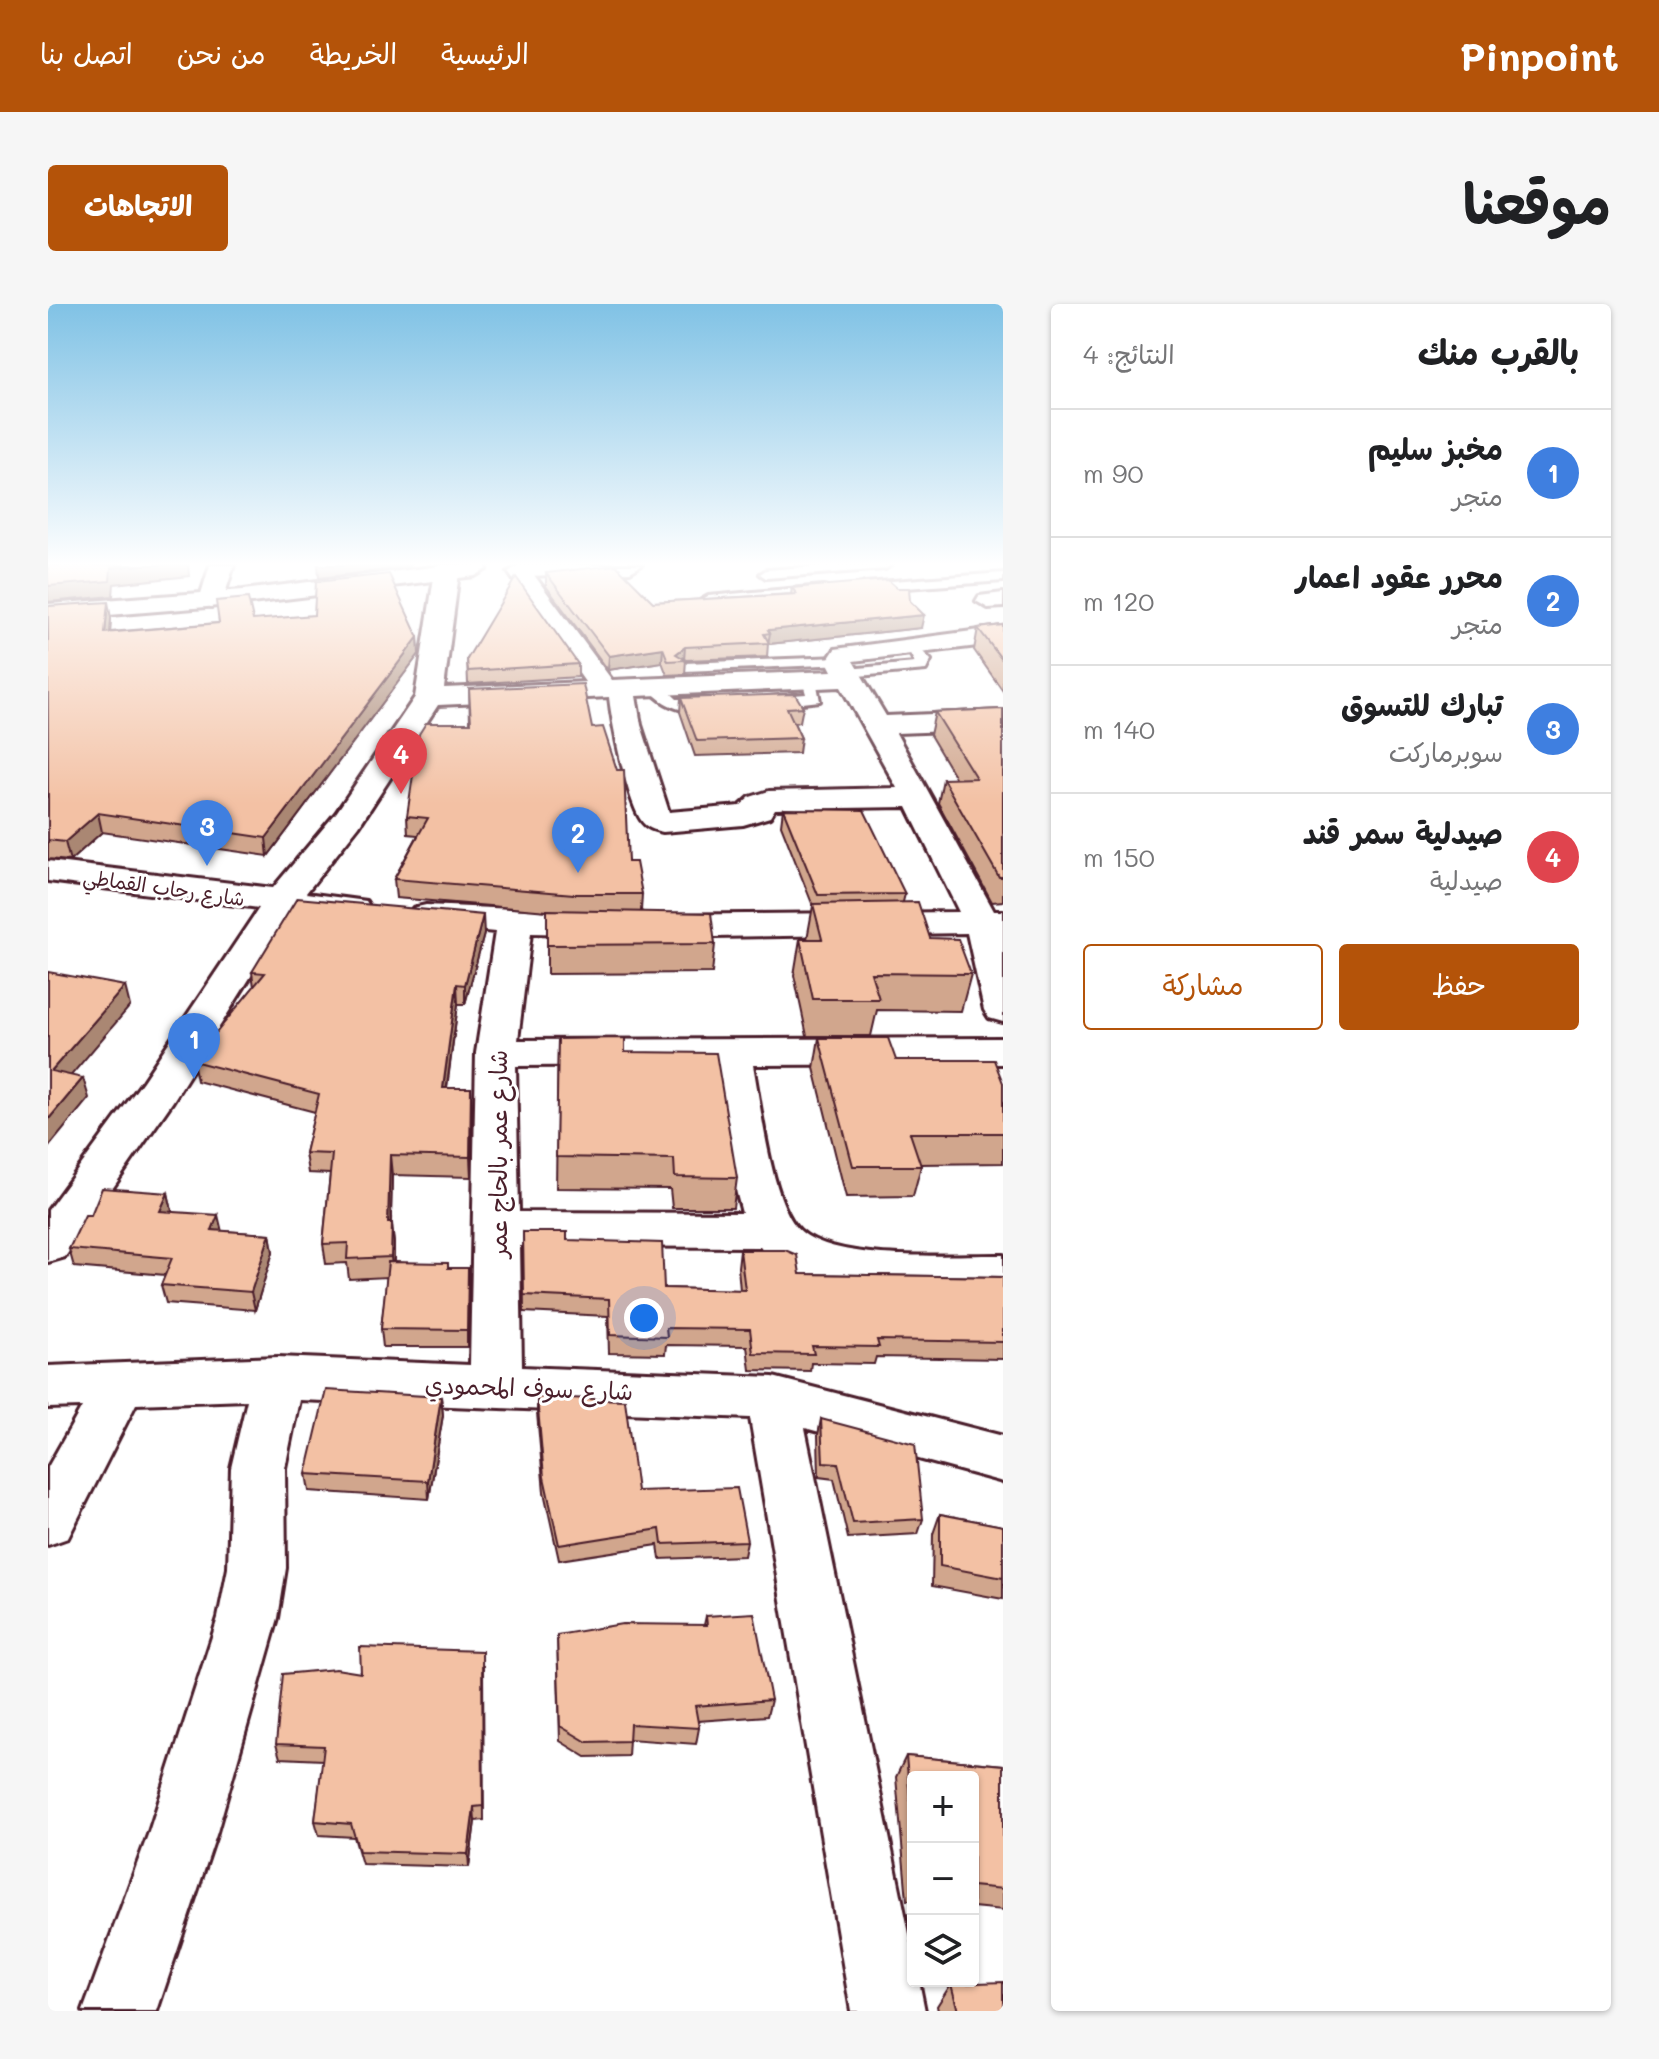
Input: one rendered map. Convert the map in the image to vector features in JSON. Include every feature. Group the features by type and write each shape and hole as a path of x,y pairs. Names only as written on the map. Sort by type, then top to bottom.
{"street":[{"path":"48,1245 158,1091 280,902 348,819 429,697 443,645"},
{"path":"581,645 612,687 655,817 663,822 743,815 759,810 761,804 769,800 918,797"},
{"path":"924,645 844,655 846,670 992,922 1003,1010"},
{"path":"429,697 809,680 846,670"},
{"path":"878,725 1003,720"},
{"name":"شارع رحاب القماطي","path":"48,871 280,902 514,924 681,928 992,922"},
{"name":"شارع عمر بالحاج عمر","path":"496,1385 496,1053 514,924"},
{"path":"496,1053 1003,1051"},
{"path":"731,1053 761,1207 772,1230 785,1245 843,1266 1003,1273"},
{"path":"496,1229 772,1230"},
{"path":"120,2011 183,1832 248,1618 257,1568 258,1468 278,1378"},
{"name":"شارع سوف المحمودي","path":"48,1387 278,1378 773,1398 1003,1459"},
{"path":"48,1520 121,1384"},
{"path":"773,1398 888,2011"}],"lane":[{"path":"685,667 846,670"},
{"path":"655,686 662,699 670,704 736,703 810,700 817,695 809,680"}],"building":[{"path":"48,645 412,645 266,838 98,813 65,842 48,840"},
{"path":"476,645 564,645 578,664 468,671 467,659"},
{"path":"600,645 734,645 685,647 676,654 686,660 668,661 663,648 609,656"},
{"path":"991,645 1003,645 1003,661"},
{"path":"583,684 592,728 603,727 617,770 624,770 628,862 636,862 642,894 574,894 394,879 428,818 407,816 419,734 426,723 471,723 469,689"},
{"path":"795,694 803,707 787,708 801,738 697,741 681,698"},
{"path":"1003,709 1003,877 999,877 943,779 976,778 935,712"},
{"path":"783,809 864,810 905,894 818,895"},
{"path":"297,898 483,915 465,985 457,984 443,1088 471,1088 470,1157 390,1155 388,1223 392,1223 391,1257 347,1259 348,1243 323,1244 332,1154 305,1153 319,1094 193,1061 265,973 252,972"},
{"path":"918,902 930,938 958,939 971,974 871,973 879,999 813,999 800,939 822,939 813,904"},
{"path":"547,910 711,913 715,944 547,945"},
{"path":"48,972 125,986 51,1071 83,1078 48,1120"},
{"path":"625,1038 625,1052 716,1053 737,1178 675,1177 674,1159 556,1157 558,1039"},
{"path":"819,1038 888,1038 896,1060 994,1060 1003,1083 1003,1133 910,1133 921,1166 853,1166"},
{"path":"102,1188 168,1193 160,1211 218,1215 212,1230 270,1234 251,1292 161,1285 172,1258 69,1249 85,1215 91,1215"},
{"path":"523,1232 567,1232 567,1240 662,1243 664,1288 745,1290 740,1250 785,1250 797,1255 800,1274 1003,1277 1003,1342 877,1340 879,1347 812,1346 814,1354 753,1353 750,1329 666,1328 667,1337 610,1335 609,1299 524,1295"},
{"path":"388,1262 448,1263 448,1268 468,1268 467,1330 381,1329"},
{"path":"326,1390 441,1397 428,1481 306,1474"},
{"path":"537,1397 625,1400 637,1491 737,1488 747,1541 662,1544 660,1529 559,1545 544,1477"},
{"path":"821,1419 915,1444 923,1519 853,1523 838,1463 823,1462"},
{"path":"940,1514 1003,1526 1003,1578 940,1566"},
{"path":"754,1613 771,1700 695,1706 699,1728 630,1724 629,1741 587,1742 560,1726 557,1635 622,1624 707,1625 706,1616"},
{"path":"360,1647 482,1651 483,1806 474,1807 468,1854 359,1851 351,1824 315,1821 324,1746 276,1744 283,1674 336,1669 361,1673"},
{"path":"906,1756 1003,1765 1003,1889 979,1887 979,1771 907,1771"},
{"path":"1003,1982 1003,2011 958,2011 952,1987 979,1987 979,1983"}],"place":[{"name":"صيدلية سمر قند","path":"401,794"},
{"name":"تبارك للتسوق","path":"207,866"},
{"name":"محرر عقود اعمار","path":"578,873"},
{"name":"مخبز سليم","path":"194,1079"}]}
